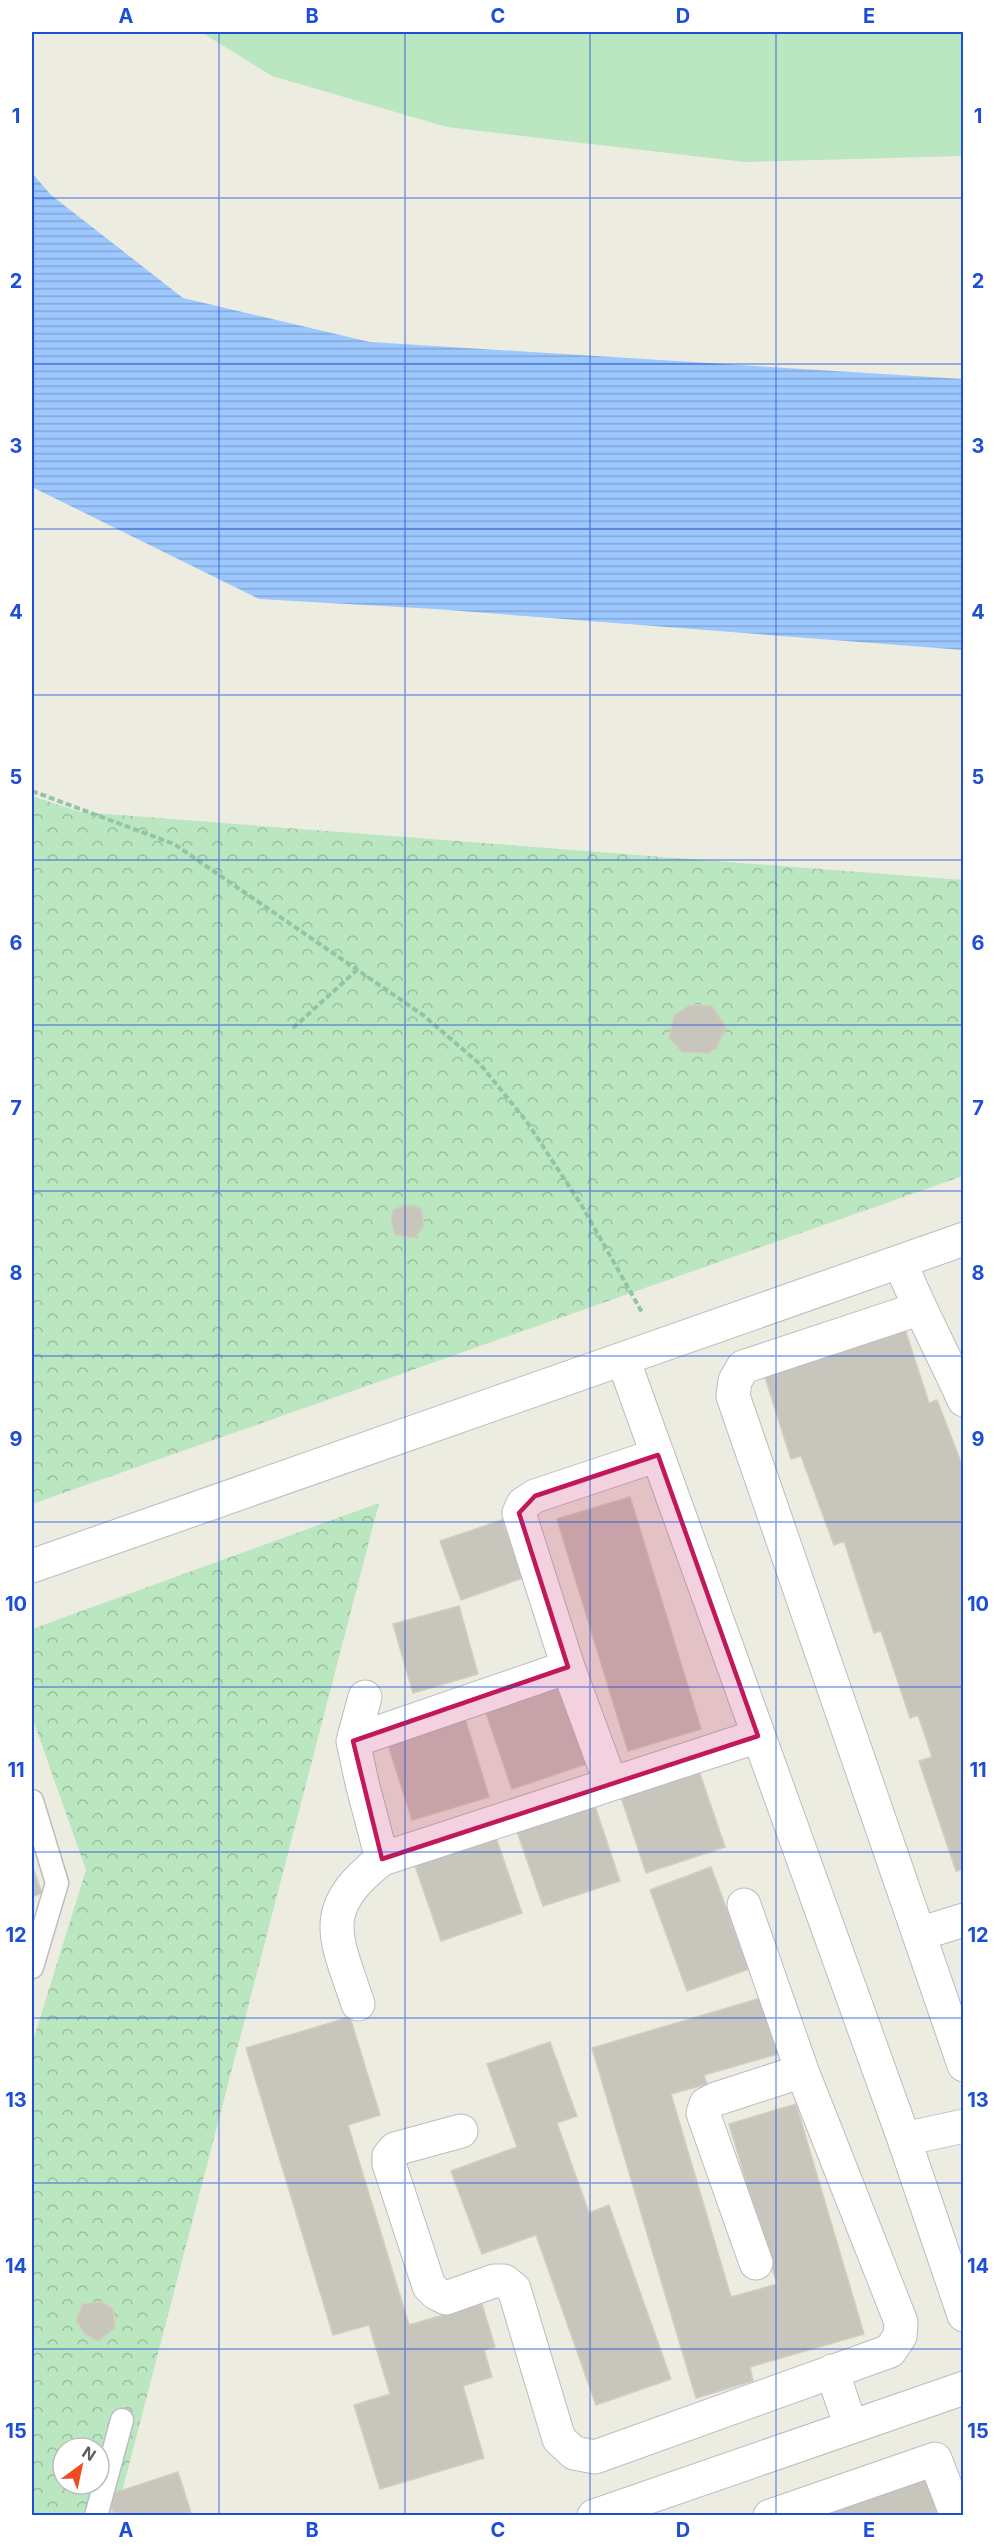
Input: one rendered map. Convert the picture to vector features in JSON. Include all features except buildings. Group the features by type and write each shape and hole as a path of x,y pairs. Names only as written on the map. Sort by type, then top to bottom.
{"street":[{"path":"32,1566 963,1239"},
{"path":"900,1262 918,1309 952,1341 963,1400"},
{"path":"918,1309 743,1367 735,1381 733,1396 963,2065"},
{"path":"624,1359 904,2139 963,2315"},
{"path":"611,1784 568,1667 519,1513 523,1504 535,1496 658,1455"},
{"path":"353,1741 568,1667"},
{"path":"365,1696 353,1741 382,1859"},
{"path":"358,2004 341,1953 335,1923 342,1900 358,1878 382,1859 758,1736"},
{"path":"461,2131 395,2149 389,2156 389,2164 429,2286 446,2298 495,2281 504,2281 514,2289 559,2439 574,2453 595,2457 890,2351 900,2336 901,2322 802,2071 744,1905"},
{"path":"919,1934 963,1920"},
{"path":"756,2263 703,2113 706,2104 716,2099 802,2071"},
{"path":"904,2139 963,2126"},
{"path":"832,2371 851,2427"},
{"path":"594,2516 963,2388"},
{"path":"770,2516 935,2459 958,2506"}],"lane":[{"path":"32,1801 57,1883 32,1967"},
{"path":"96,2516 122,2420"}],"path":[{"path":"32,791 174,844 423,1015 480,1064 527,1122 582,1206 661,1346"},
{"path":"293,1028 357,970"}],"highlighted area":[{"path":"658,1455 758,1736 382,1859 353,1741 568,1667 519,1513 535,1496"}],"green space":[{"path":"201,32 963,32 963,156 745,162 447,127 272,76"},
{"path":"32,796 80,812 963,880 963,1176 32,1504"},
{"path":"379,1503 116,2515 32,2515 32,2044 86,1870 32,1717 32,1629"}],"water":[{"path":"32,173 51,195 183,298 370,342 963,379 963,650 435,609 259,599 32,487"}]}
